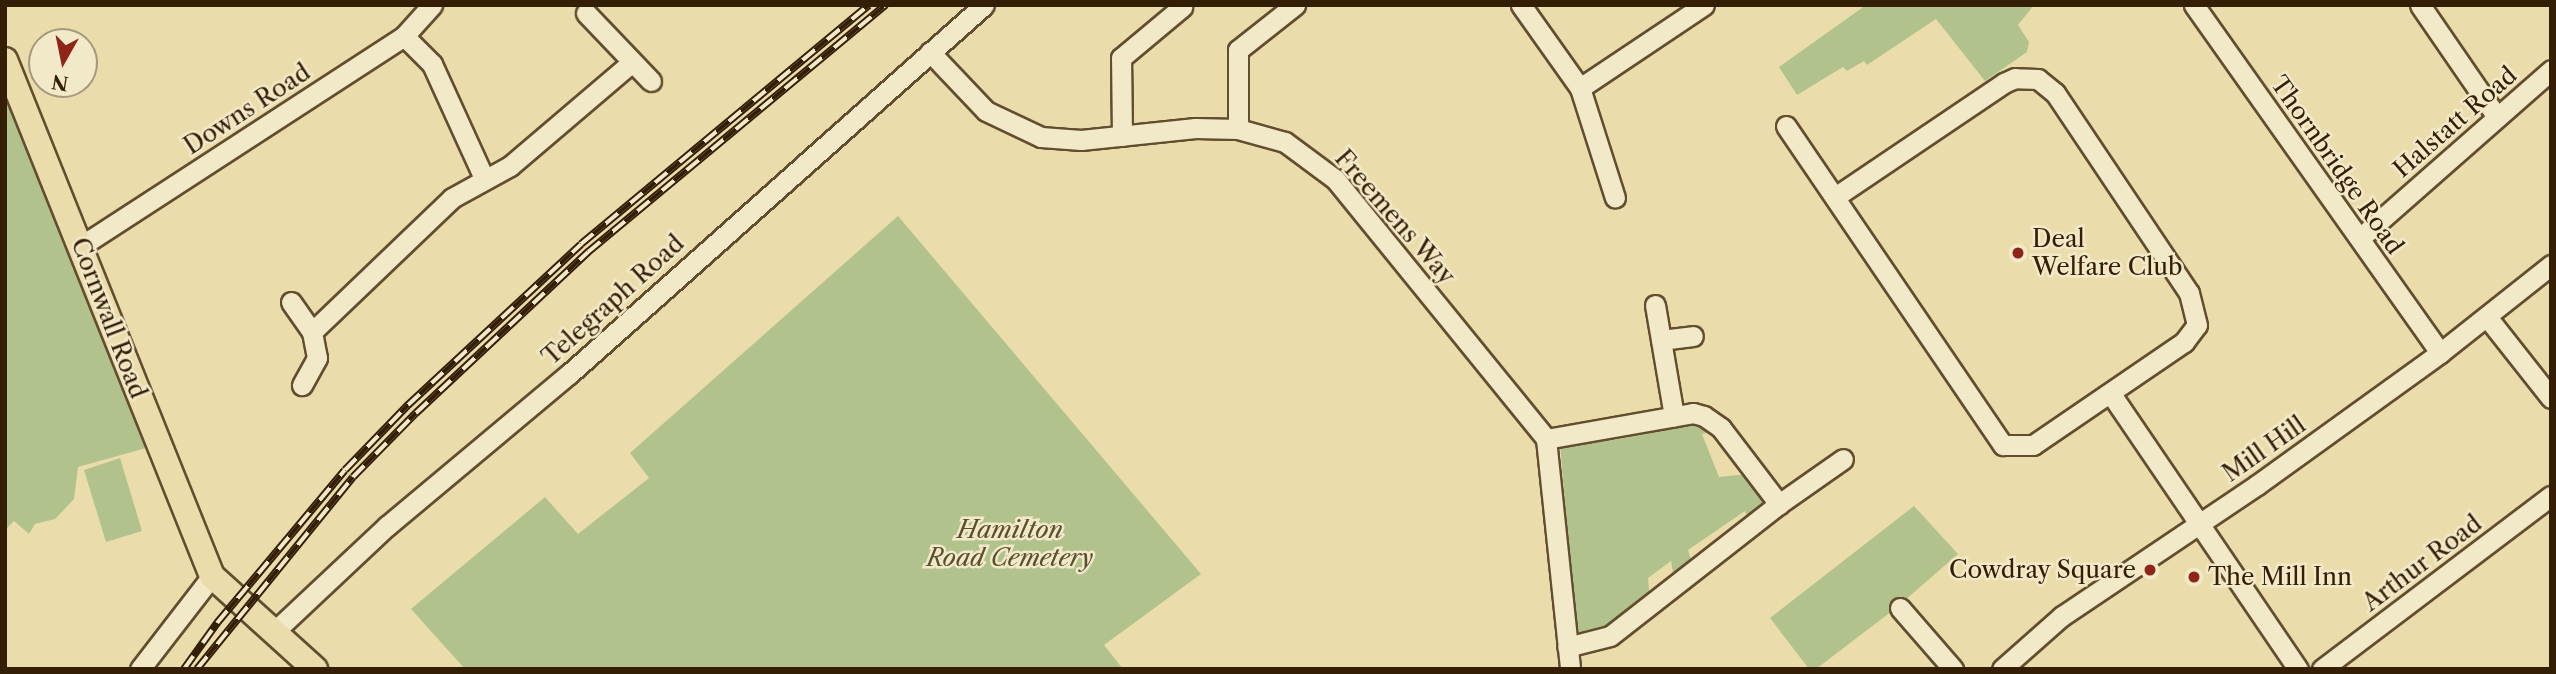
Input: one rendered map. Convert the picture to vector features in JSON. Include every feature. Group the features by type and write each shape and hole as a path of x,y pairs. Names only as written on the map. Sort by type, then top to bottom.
{"main road":[{"name":"Cornwall Road","path":"5,61 212,576"},
{"path":"212,576 315,669"}],"street":[{"name":"Telegraph Road","path":"275,631 387,526 569,374 984,5"},
{"path":"1238,129 1238,50 1295,5"},
{"path":"1521,5 1580,88 1615,198"},
{"path":"1580,88 1704,5"},
{"name":"Thornbridge Road","path":"2194,5 2440,353"},
{"path":"2420,5 2497,117"},
{"name":"Downs Road","path":"81,246 404,36 431,6"},
{"path":"1122,136 1121,58 1182,7"},
{"path":"586,13 651,81"},
{"path":"404,36 432,64 484,178"},
{"name":"Freemens Way","path":"930,52 986,111 1021,130 1068,141 1238,129 1285,142 1335,179 1546,439"},
{"path":"312,332 452,198 510,166 632,62"},
{"name":"Halstatt Road","path":"2360,238 2551,70"},
{"path":"1786,126 2003,445 2034,445 2185,342 2197,326 2198,314 2189,293 2048,84 2027,77 2004,83 1835,197"},
{"name":"Mill Hill","path":"2002,669 2062,616 2440,353 2551,265"},
{"path":"291,302 312,332 317,358 302,385"},
{"path":"1655,304 1674,416"},
{"path":"2487,317 2551,398"},
{"path":"1661,340 1693,336"},
{"path":"2111,394 2298,669"},
{"path":"1570,669 1546,439 1693,413 1713,420 1779,505"},
{"path":"1567,647 1610,636 1843,459"},
{"name":"Arthur Road","path":"2322,669 2551,496"},
{"path":"140,669 212,576"},
{"path":"1900,608 1953,669"}],"green space":[{"path":"1866,5 2034,5 2018,25 2029,42 2027,52 1985,81 1936,19 1867,65 1864,61 1847,71 1843,67 1797,95 1779,67"},
{"path":"5,89 146,448 78,467 74,499 55,519 35,524 29,534 14,521 5,530"},
{"name":"Hamilton Road Cemetery","path":"898,216 1201,574 1104,645 1123,669 465,669 411,609 545,497 578,534 649,478 630,453"},
{"path":"1694,418 1717,431 1702,434 1719,477 1749,474 1763,497 1761,509 1749,522 1745,511 1688,550 1691,560 1673,573 1671,561 1648,578 1650,600 1606,634 1581,635 1575,626 1560,444 1604,435 1613,440 1655,432 1662,425"},
{"path":"120,458 142,531 106,542 84,470"},
{"path":"1914,506 1958,554 1896,608 1816,669 1809,669 1770,618"}],"railway":[{"path":"184,669 217,623 345,470 408,405 581,244 869,5"},
{"path":"197,669 353,477 416,413 588,252 886,5"}],"place":[{"name":"Deal Welfare Club","path":"2018,253"},
{"name":"Cowdray Square","path":"2150,570"},
{"name":"The Mill Inn","path":"2194,577"}]}
